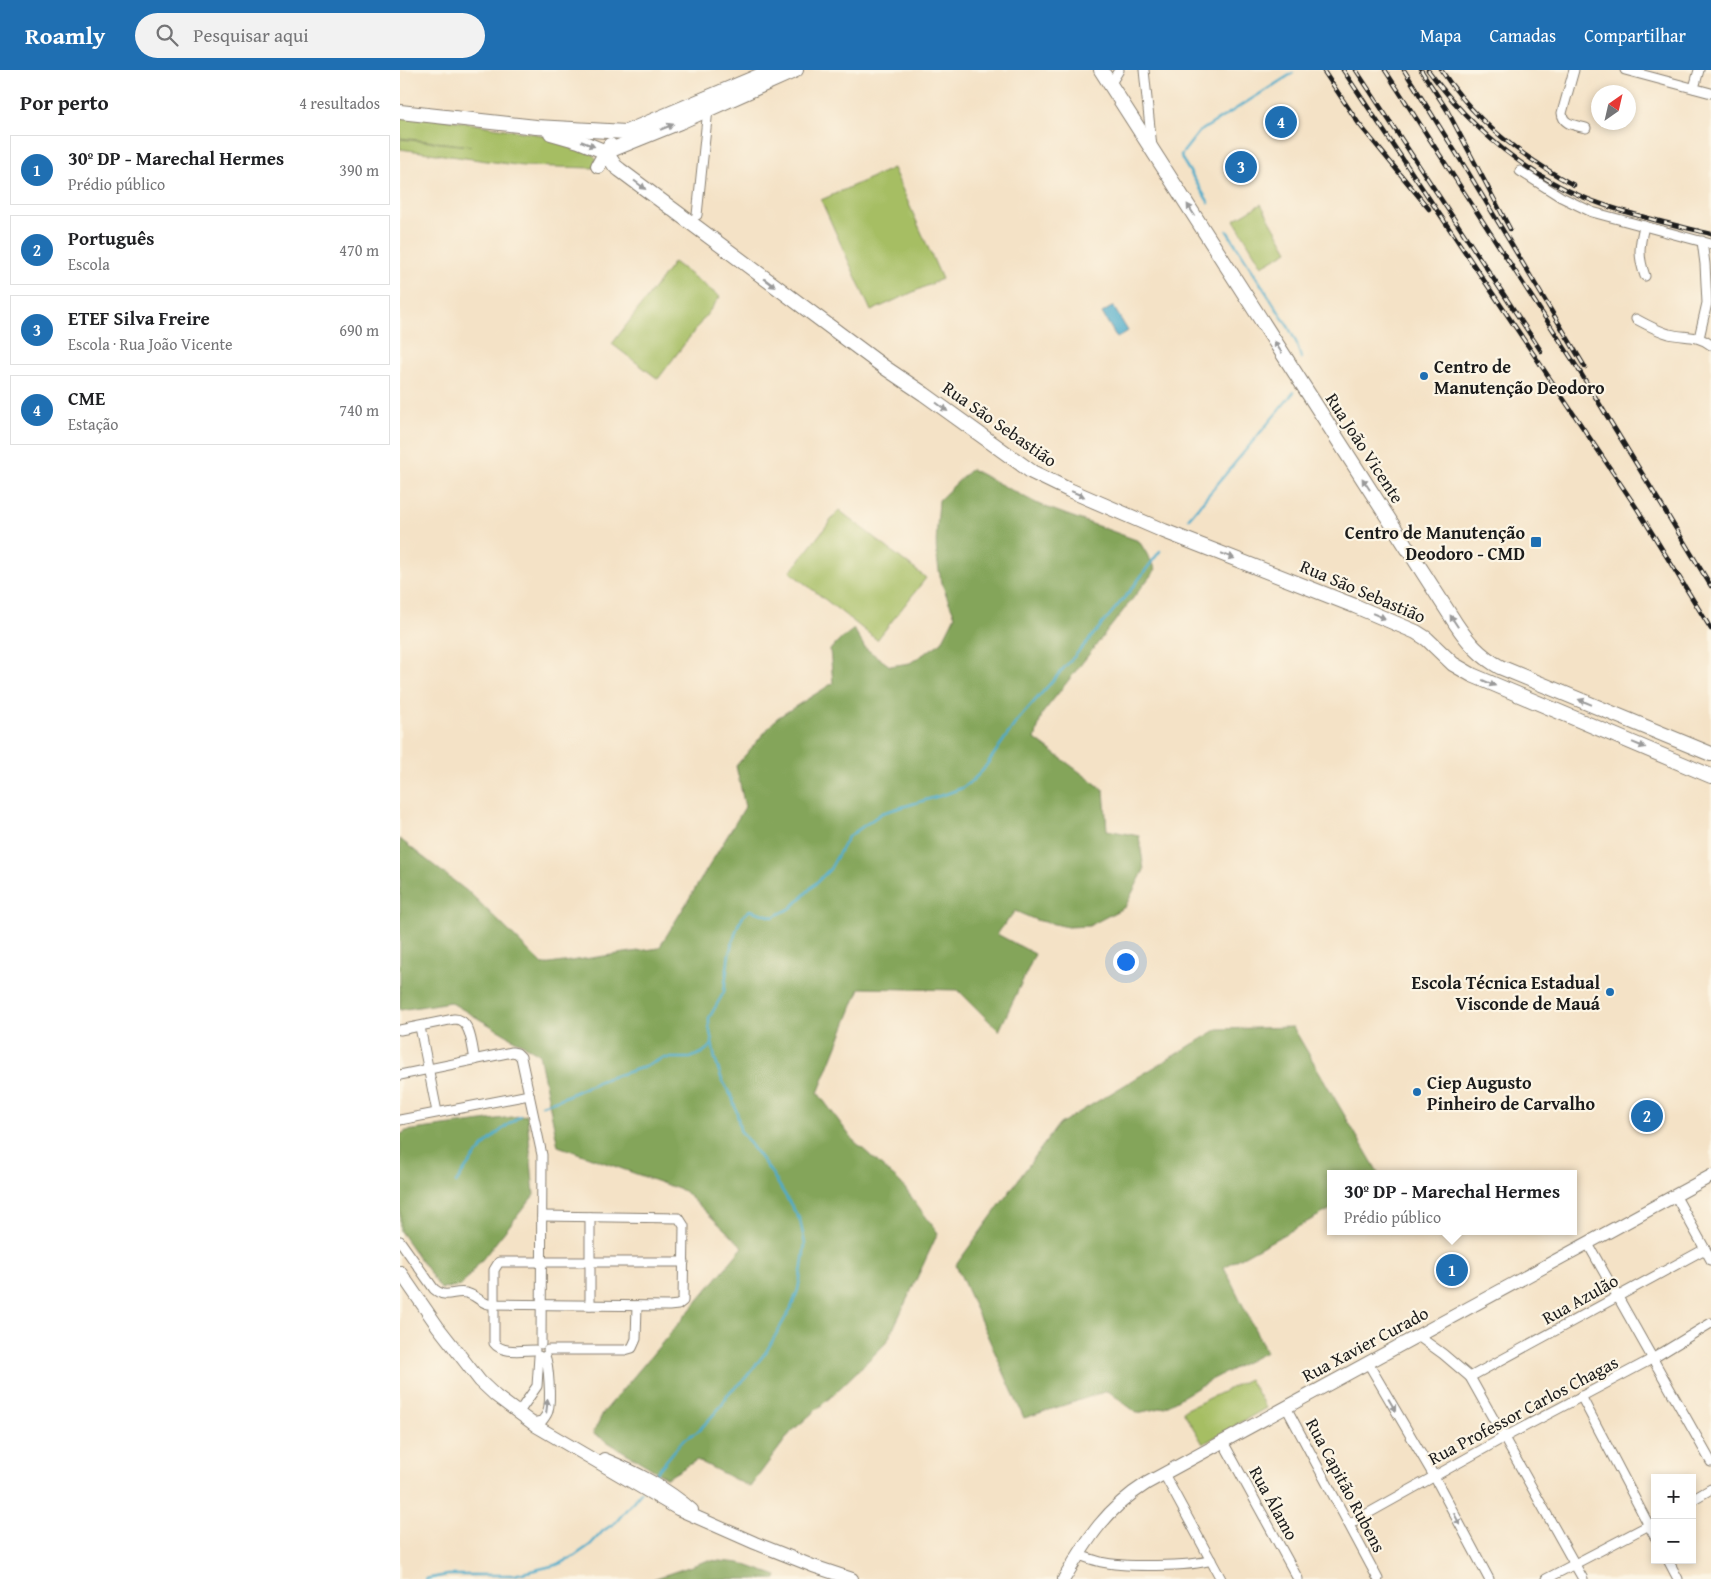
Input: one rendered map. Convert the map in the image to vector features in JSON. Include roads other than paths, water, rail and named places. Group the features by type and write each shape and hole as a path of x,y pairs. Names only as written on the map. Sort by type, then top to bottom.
{"main road":[{"path":"598,166 615,139 626,132 773,70"},
{"path":"536,127 606,152 796,70"},
{"name":"Rua João Vicente","path":"1101,70 1152,147 1364,482 1472,646 1485,658 1500,667 1711,754"},
{"path":"400,112 536,127 626,132"},
{"name":"Rua São Sebastião","path":"606,152 615,166 671,209 884,367 1032,472 1068,490 1416,632 1427,638 1447,659 1472,675 1513,694 1668,757"},
{"path":"1676,738 1668,757 1711,776"},
{"name":"Rua Xavier Curado","path":"1065,1578 1093,1531 1107,1514 1131,1493 1711,1176"},
{"path":"400,1272 480,1381 496,1396 560,1441 636,1479 654,1490 678,1509 700,1517 763,1547 852,1579"}],"street":[{"path":"1110,84 1120,70"},
{"name":"Rua João Vicente","path":"1144,70 1152,147"},
{"path":"1574,70 1562,116 1566,122 1586,128"},
{"path":"1625,70 1711,93"},
{"path":"1694,88 1699,70"},
{"path":"697,215 708,109"},
{"path":"1520,171 1561,197 1586,209 1707,242 1705,264 1709,304 1699,338"},
{"path":"1644,226 1639,252 1640,263 1645,276"},
{"path":"1636,319 1664,332 1699,338 1711,345"},
{"path":"400,1030 454,1018 463,1020 467,1026 475,1060"},
{"path":"420,1027 437,1112"},
{"path":"400,1075 512,1052 518,1054 522,1060 542,1155 542,1351 537,1386 529,1418"},
{"path":"400,1120 529,1095"},
{"path":"1675,1195 1711,1260"},
{"path":"400,1241 438,1293 446,1295 466,1293 485,1304 674,1306 681,1303 684,1296 684,1226 679,1218 542,1216"},
{"path":"590,1217 590,1305"},
{"path":"1588,1244 1711,1462"},
{"name":"Rua Azulão","path":"1470,1377 1705,1249"},
{"path":"637,1306 636,1339 632,1348 625,1350 503,1350 496,1346 494,1338 494,1270 497,1264 503,1260 684,1262"},
{"name":"Rua Professor Carlos Chagas","path":"1349,1524 1503,1438 1652,1359 1711,1323"},
{"path":"1418,1336 1444,1354 1470,1377 1583,1579"},
{"path":"529,1418 548,1407 547,1360 542,1351"},
{"path":"1368,1362 1434,1476 1489,1579"},
{"path":"1581,1396 1651,1522"},
{"name":"Rua Capitão Rubens","path":"1286,1407 1378,1579"},
{"name":"Rua Álamo","path":"1223,1442 1298,1579"},
{"path":"1164,1474 1221,1579"},
{"path":"1696,1498 1711,1489"},
{"path":"1546,1579 1651,1525"},
{"path":"1078,1555 1100,1562 1120,1564 1188,1565 1211,1560"},
{"path":"1670,1564 1678,1579"}],"water":[{"path":"1113,306 1128,331 1117,338 1102,313"}],"waterway":[{"path":"1209,203 1181,155 1199,132 1293,73"},
{"path":"1227,231 1289,328 1301,358"},
{"path":"1189,518 1294,392"},
{"path":"652,1478 684,1439 697,1432 706,1423 722,1405 727,1395 743,1381 766,1352 791,1308 798,1290 802,1267 805,1244 800,1220 773,1175 740,1130 732,1097 722,1080 715,1059 709,1018 724,992 729,954 738,925 744,915 750,910 773,917 791,908 830,869 848,837 882,813 946,794 962,788 973,780 983,770 1017,721 1088,641 1130,591 1160,551"},
{"path":"542,1105 602,1080 644,1067 663,1058 690,1058 702,1053 712,1045"},
{"path":"456,1183 484,1146 520,1116"},
{"path":"425,1579 447,1575 514,1575 556,1565 570,1559 590,1545 603,1531 616,1522 641,1492"}],"railway":[{"path":"1323,70 1359,124 1429,209"},
{"path":"1343,70 1638,510 1711,629"},
{"path":"1356,70 1541,351"},
{"path":"1385,70 1577,367 1711,586"},
{"path":"1404,70 1468,172 1585,367"},
{"path":"1421,70 1447,110 1510,229"},
{"path":"1428,70 1464,114 1484,133 1528,168 1552,182 1577,195 1604,205 1657,221 1711,234"},
{"path":"1441,70 1471,108 1493,129 1531,159 1574,185"}],"place":[{"name":"CME","path":"1281,122"},
{"name":"ETEF Silva Freire","path":"1241,167"},
{"name":"Centro de Manutenção Deodoro","path":"1424,376"},
{"name":"Centro de Manutenção Deodoro - CMD","path":"1536,542"},
{"name":"Escola Técnica Estadual Visconde de Mauá","path":"1610,992"},
{"name":"Ciep Augusto Pinheiro de Carvalho","path":"1417,1092"},
{"name":"Português","path":"1647,1116"},
{"name":"30º DP - Marechal Hermes","path":"1452,1270"}]}
